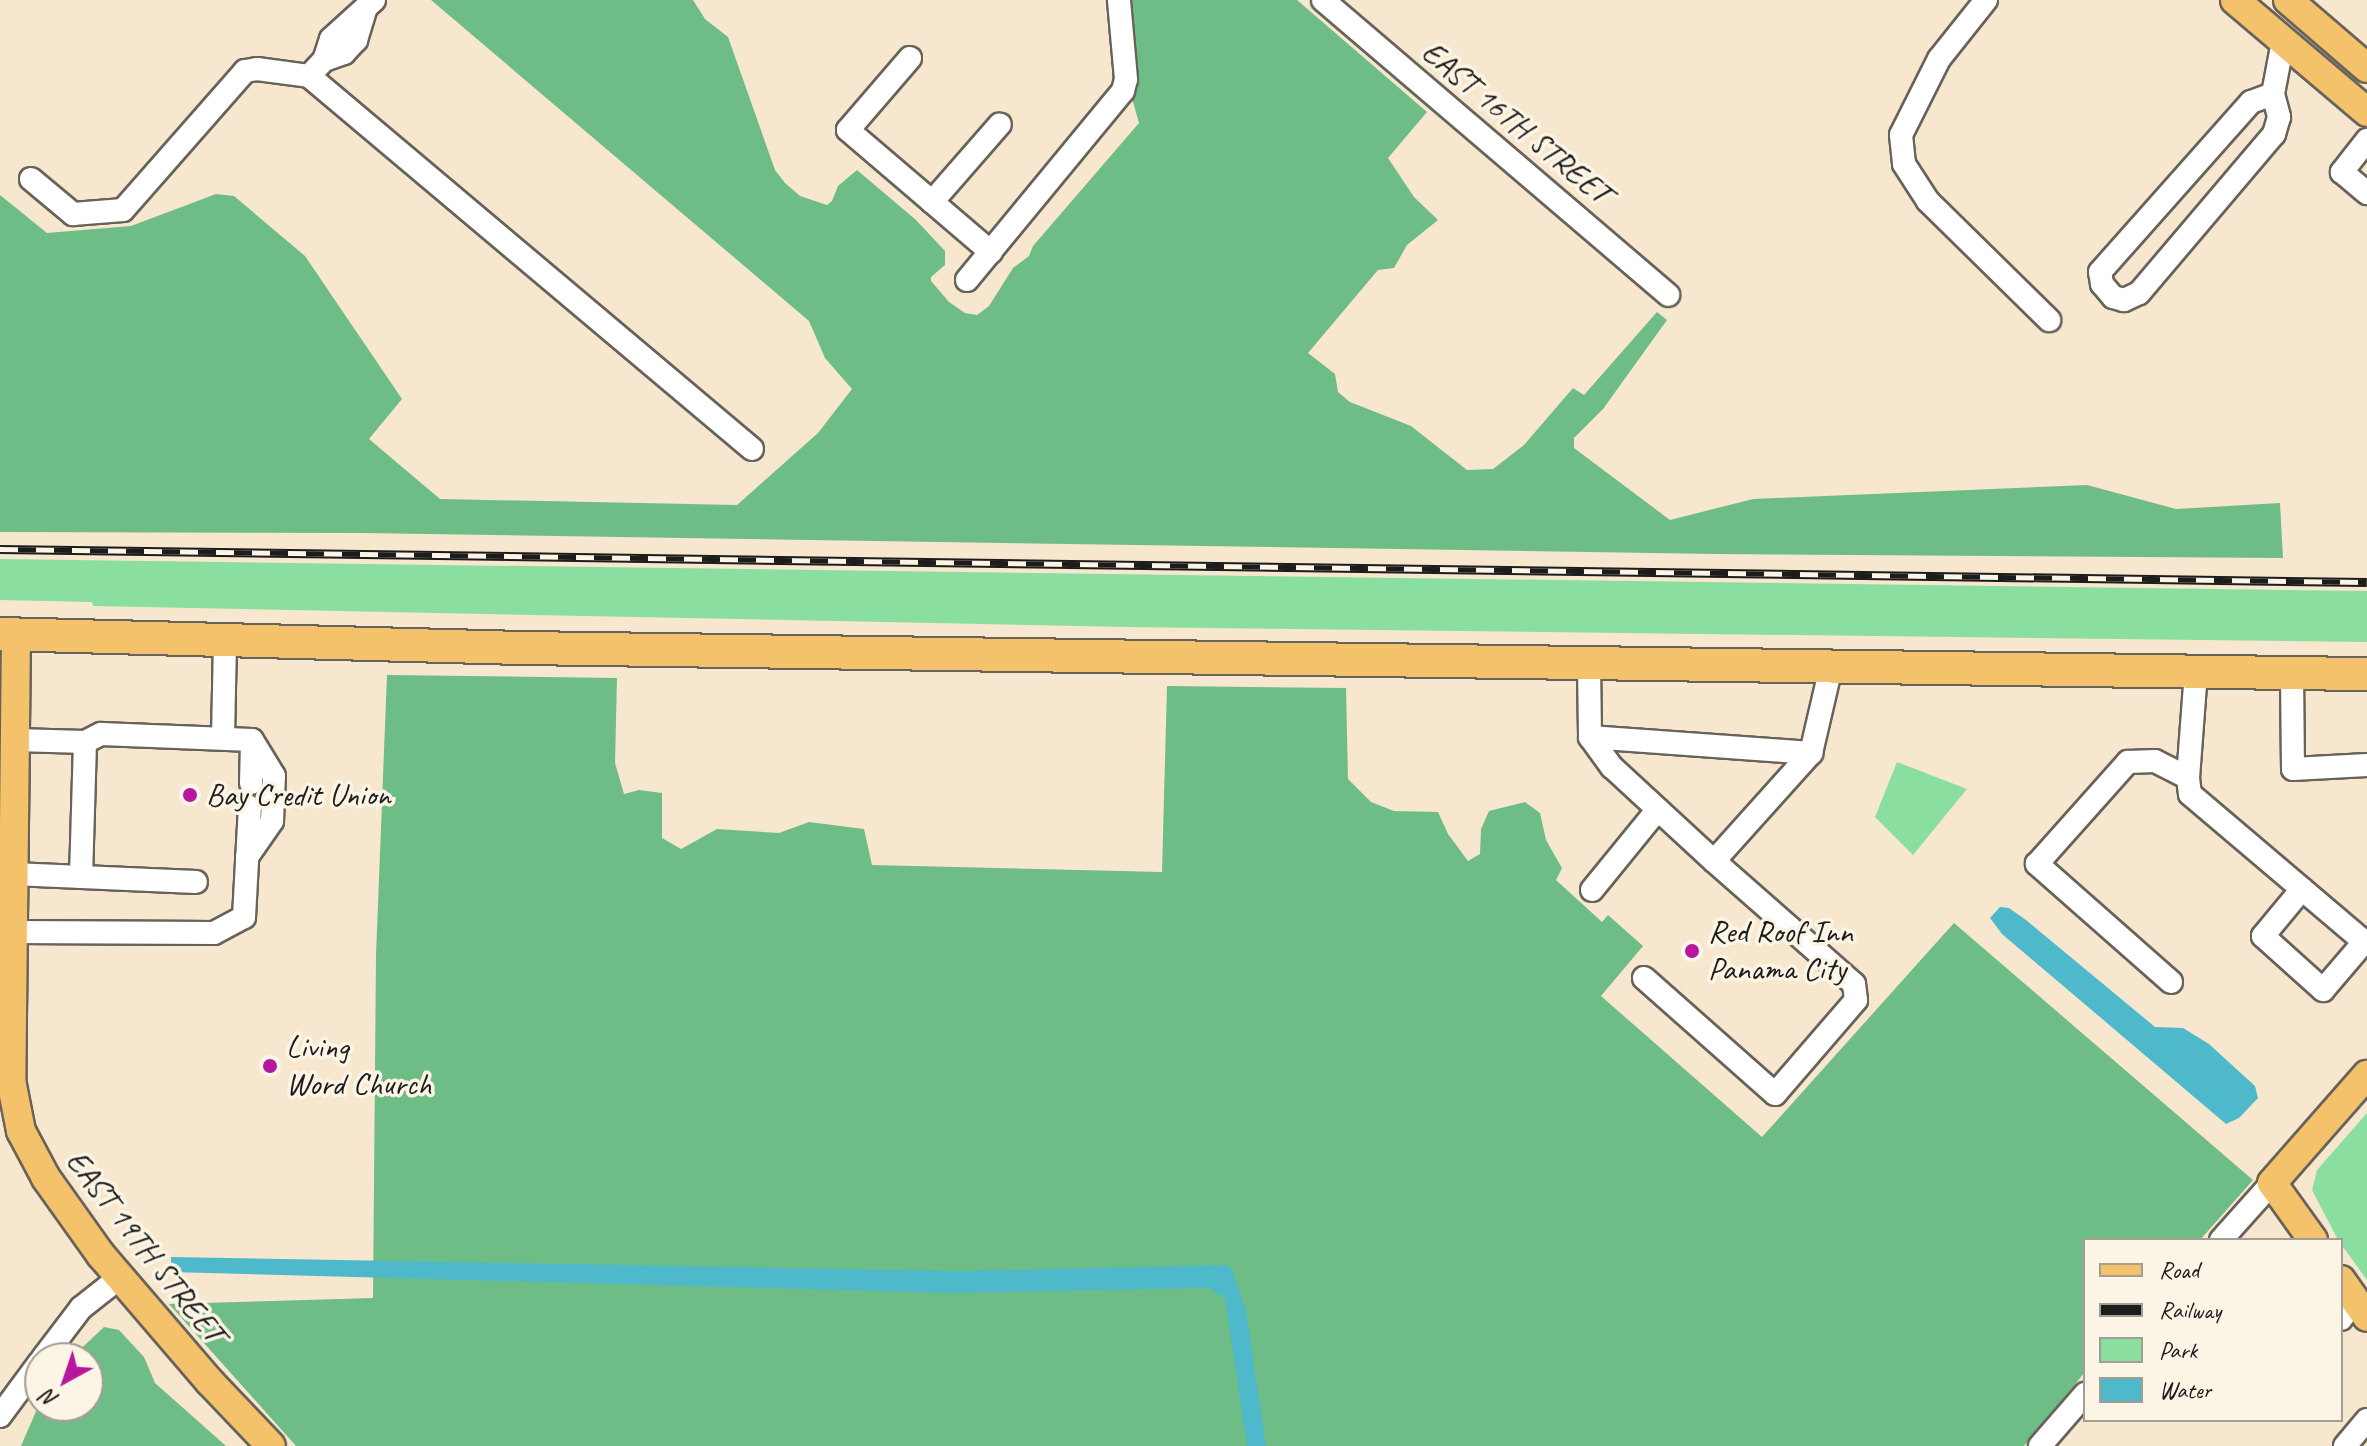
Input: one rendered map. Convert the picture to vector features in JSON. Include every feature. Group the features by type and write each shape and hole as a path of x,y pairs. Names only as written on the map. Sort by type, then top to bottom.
{"highway":[{"path":"8,634 553,648 2367,674"}],"main road":[{"path":"2235,0 2367,112"},
{"path":"2283,41 2303,5 2367,68"},
{"name":"EAST 19TH STREET","path":"8,634 16,740 9,863 14,932 6,1024 11,1087 10,1128 119,1278 271,1446"},
{"path":"2312,1238 2272,1183 2367,1075"}],"street":[{"path":"967,280 1123,91 1126,79 1119,0"},
{"name":"EAST 16TH STREET","path":"1323,0 1668,295"},
{"path":"1986,0 1939,59 1901,135 1904,164 1928,201 2049,320"},
{"path":"316,68 331,39 342,26 370,5"},
{"path":"2273,94 2251,102 2100,272 2102,284 2113,297 2124,300 2139,293 2274,134 2279,117 2273,94 2283,41"},
{"path":"910,58 848,130 991,252"},
{"path":"31,179 73,214 123,210 245,71 316,68 752,449"},
{"path":"932,202 1000,124"},
{"path":"2367,140 2342,172 2367,193"},
{"path":"223,737 225,639"},
{"path":"1589,664 1590,737 1612,767 1854,984 1856,1000 1775,1094 1644,978"},
{"path":"1714,861 1811,753 1831,667"},
{"path":"2196,672 2188,778 2190,794 2366,943 2323,990 2263,936 2302,889"},
{"path":"2292,674 2293,769 2367,765"},
{"path":"16,740 85,742 101,734 252,740"},
{"path":"1590,737 1811,753"},
{"path":"251,783 252,740"},
{"path":"247,858 272,821 274,776 252,740"},
{"path":"81,877 85,742"},
{"path":"2171,982 2037,864 2128,762 2155,761 2188,778"},
{"path":"14,932 214,933 244,917 250,807"},
{"path":"1592,890 1658,809"},
{"path":"9,863 81,877 196,882"},
{"path":"2223,1238 2272,1183"},
{"path":"55,1342 77,1312 119,1278"},
{"path":"0,1416 24,1384"},
{"path":"2040,1446 2083,1396"},
{"path":"2345,1446 2367,1420"}],"green space":[{"path":"431,0 693,0 705,19 728,37 775,170 785,183 800,196 827,205 838,186 857,170 916,220 945,251 945,265 931,277 931,281 949,302 965,313 977,315 989,306 1013,268 1029,256 1033,246 1139,123 1132,98 1137,82 1132,0 1297,0 1427,112 1388,158 1414,197 1438,220 1407,245 1394,268 1378,270 1308,353 1335,374 1338,392 1350,402 1411,426 1467,470 1493,469 1524,445 1573,388 1584,395 1657,312 1667,320 1603,409 1574,438 1574,448 1670,520 1753,499 2087,485 2176,509 2280,503 2283,558 1717,554 361,533 0,532 0,195 47,233 131,226 216,194 234,196 305,256 402,399 369,439 440,499 737,505 818,433 852,389 825,358 809,321"},
{"path":"0,559 2367,591 2367,642 1128,627 93,606 92,602 0,600"},
{"path":"387,675 617,678 615,763 624,794 639,790 662,793 662,838 681,849 717,829 779,833 809,822 864,829 872,865 1162,872 1167,686 1346,688 1348,779 1371,802 1394,811 1438,812 1448,834 1468,861 1480,854 1481,829 1489,811 1525,802 1540,813 1546,840 1562,868 1556,880 1602,922 1608,915 1643,946 1601,996 1762,1137 1954,923 2253,1180 2202,1238 2083,1238 2083,1374 2024,1446 296,1446 169,1304 373,1298 376,955"},
{"path":"1897,762 1967,789 1913,855 1875,817"},
{"path":"2367,1113 2367,1280 2343,1247 2343,1238 2337,1238 2312,1190 2317,1170"},
{"path":"104,1327 119,1330 144,1357 155,1383 226,1446 21,1446 31,1422 104,1422 104,1342 88,1342"}],"water":[{"path":"2000,907 2009,908 2026,920 2155,1027 2183,1028 2209,1044 2255,1086 2258,1098 2239,1118 2226,1124 2002,934 1990,918"},
{"path":"171,1257 960,1271 1226,1265 1232,1269 1246,1311 1266,1446 1247,1446 1225,1299 1209,1288 951,1293 171,1272"}],"railway":[{"path":"0,549 2367,582"}],"place":[{"name":"Bay Credit Union","path":"190,795"},
{"name":"Red Roof Inn Panama City","path":"1692,951"},
{"name":"Living Word Church","path":"270,1066"}]}
